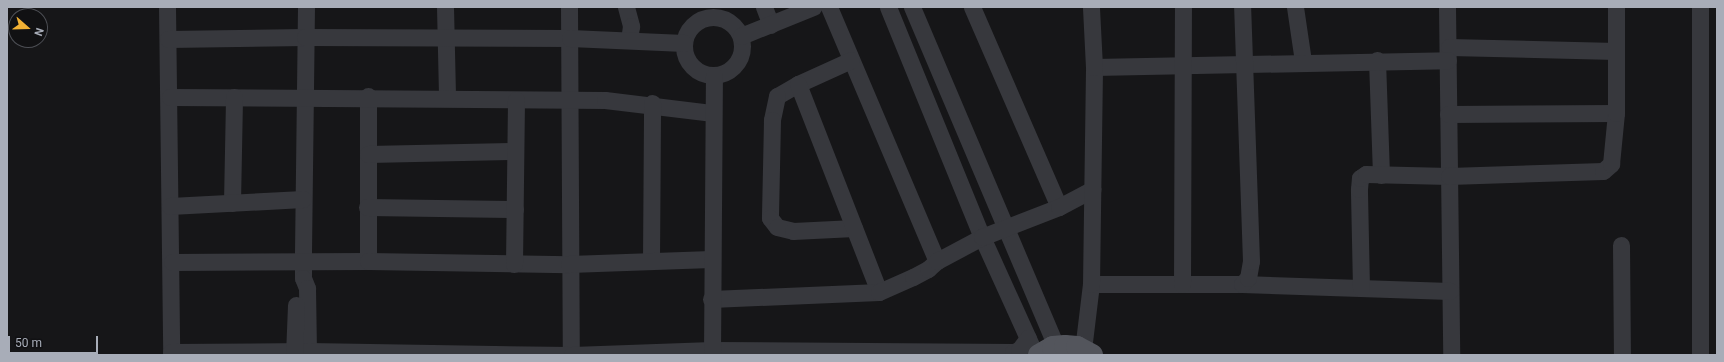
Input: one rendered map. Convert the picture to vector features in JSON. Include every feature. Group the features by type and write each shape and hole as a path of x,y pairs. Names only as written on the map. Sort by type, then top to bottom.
{"main road":[{"path":"1041,347 1068,346 1087,352"}],"street":[{"path":"167,7 170,97 170,206 172,262 171,353 571,355 1013,352 1041,347"},
{"path":"301,353 298,290 303,270 306,7"},
{"path":"445,7 447,98"},
{"path":"569,7 571,99 569,264 571,355"},
{"path":"626,7 631,26 629,40"},
{"path":"764,7 771,25"},
{"path":"741,36 813,7"},
{"path":"829,7 936,261"},
{"path":"888,7 982,237 1041,347"},
{"path":"912,7 1006,228 1041,347 1036,355"},
{"path":"972,7 1059,207"},
{"path":"1087,352 1091,284 1093,189 1094,67 1091,7"},
{"path":"1182,284 1184,65 1183,7"},
{"path":"1242,7 1251,261 1248,278 1242,284"},
{"path":"1295,7 1303,61"},
{"path":"1447,7 1451,355"},
{"path":"1361,288 1359,188 1360,178 1366,174 1449,176 1603,171 1611,164 1614,155 1616,113 1616,7"},
{"path":"1700,7 1700,355"},
{"path":"701,13 723,18 734,25 741,36 742,50 738,62 729,71 714,76 704,74 692,67 685,56 684,43 688,31 701,13"},
{"path":"168,39 305,36 446,39 570,38 684,43"},
{"path":"1094,67 1377,60 1448,54 1616,51"},
{"path":"851,60 779,93 774,102 770,218 777,227 794,231 854,228"},
{"path":"1377,60 1381,175"},
{"path":"712,353 712,113 714,76"},
{"path":"798,84 879,292"},
{"path":"170,97 305,98 368,96 516,100 571,99 652,103 685,111 712,113"},
{"path":"368,96 368,261"},
{"path":"232,203 234,97"},
{"path":"514,264 516,100"},
{"path":"651,259 652,103"},
{"path":"1448,114 1616,113"},
{"path":"368,154 515,151"},
{"path":"711,299 879,292 918,274 936,261 982,237 1059,207 1093,189"},
{"path":"170,206 303,199"},
{"path":"368,207 515,209"},
{"path":"1621,245 1622,355"},
{"path":"172,262 303,270 368,261 569,264 651,259 711,259"},
{"path":"1091,284 1242,284 1450,291"}]}
